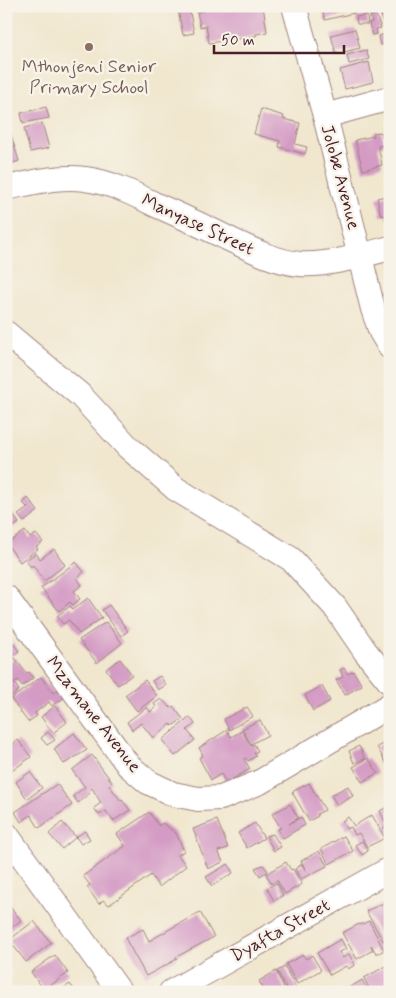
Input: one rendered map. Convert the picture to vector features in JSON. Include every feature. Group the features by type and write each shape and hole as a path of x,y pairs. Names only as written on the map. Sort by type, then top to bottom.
{"street":[{"name":"Jolobe Avenue","path":"294,6 325,116 373,309 381,332 390,347"},
{"path":"325,116 390,98"},
{"name":"Manyase Street","path":"6,188 47,180 86,178 129,192 246,247 281,260 299,264 314,264 361,256 390,248"},
{"path":"6,334 80,395 128,447 176,489 291,559 336,607 365,651 390,682"},
{"name":"Mzamane Avenue","path":"6,597 128,765 148,782 173,794 198,799 221,798 260,782 390,705"},
{"path":"6,834 120,992"},
{"name":"Dyafta Street","path":"171,992 390,869"}],"building":[{"path":"204,6 263,6 267,32 256,34 256,36 209,43 206,26 200,27 197,12 204,11"},
{"path":"321,6 352,6 354,13 325,20"},
{"path":"189,8 194,33 183,35 178,10"},
{"path":"390,9 390,43 389,43 380,11"},
{"path":"367,15 368,24 357,24 356,17"},
{"path":"376,15 381,28 376,29 377,34 372,35 369,23 372,22 370,16"},
{"path":"355,29 360,48 336,54 331,35"},
{"path":"386,34 388,44 380,45 378,36"},
{"path":"366,50 369,59 349,64 347,55"},
{"path":"369,62 373,82 345,89 340,70"},
{"path":"46,107 49,118 23,123 21,113"},
{"path":"261,109 284,116 283,119 300,123 295,144 307,147 305,154 279,147 280,141 254,134"},
{"path":"42,123 49,148 30,152 24,128"},
{"path":"10,132 19,161 6,165 6,133"},
{"path":"381,132 385,145 378,146 382,165 363,170 355,140 374,136 373,133"},
{"path":"390,195 390,218 387,219 386,215 381,216 377,198"},
{"path":"28,498 38,511 24,522 18,515 28,508 23,503"},
{"path":"6,505 19,523 6,532"},
{"path":"25,531 30,538 36,534 43,542 36,547 38,549 20,562 7,544"},
{"path":"54,549 65,565 44,581 33,565 31,567 26,560 36,553 40,559"},
{"path":"76,562 84,572 77,578 82,585 74,591 80,599 73,605 70,602 59,611 41,588"},
{"path":"88,598 102,618 79,634 69,620 63,624 57,616 70,606 73,609"},
{"path":"109,605 128,631 121,636 102,610"},
{"path":"106,622 122,643 97,663 79,640"},
{"path":"6,640 10,645 13,643 19,651 6,660"},
{"path":"15,658 26,673 29,672 33,678 22,686 18,680 14,683 19,690 11,697 6,691 6,664"},
{"path":"120,659 132,675 118,685 106,669"},
{"path":"344,668 348,674 353,671 362,685 345,695 336,680 343,677 340,670"},
{"path":"160,676 166,685 158,690 152,681"},
{"path":"41,677 53,693 59,689 65,697 52,706 49,702 35,713 37,716 28,722 11,699"},
{"path":"145,680 157,696 137,711 125,695"},
{"path":"322,686 330,701 313,711 305,695"},
{"path":"161,699 171,708 173,706 183,719 172,726 171,724 153,738 141,723 132,730 127,722 147,707 150,712 156,707 154,704"},
{"path":"55,706 67,722 53,733 41,717"},
{"path":"247,707 253,716 229,730 224,719"},
{"path":"190,717 195,724 187,730 195,740 175,756 162,740"},
{"path":"260,720 268,735 251,744 242,729"},
{"path":"227,730 231,737 242,731 251,746 254,744 258,751 254,753 256,756 248,761 246,758 244,759 250,769 226,783 221,774 211,780 199,758 203,755 199,748"},
{"path":"48,732 55,740 47,745 41,738"},
{"path":"74,733 87,750 64,764 54,749"},
{"path":"18,740 31,757 6,775 6,749"},
{"path":"390,740 390,770 377,747"},
{"path":"359,746 365,759 354,763 349,751"},
{"path":"92,755 112,782 109,785 130,810 113,821 106,811 99,815 94,808 101,803 92,788 88,791 90,793 78,803 73,796 85,787 72,770"},
{"path":"368,758 378,773 362,782 353,767"},
{"path":"30,772 42,788 27,799 16,782"},
{"path":"309,783 325,810 309,821 292,792"},
{"path":"57,784 72,805 39,828 31,815 21,822 15,812"},
{"path":"348,786 353,796 337,805 331,795"},
{"path":"290,804 298,818 289,824 301,817 305,825 283,838 278,829 281,828 272,814"},
{"path":"390,805 390,841 383,828 387,826 380,811"},
{"path":"149,812 159,826 162,823 176,833 184,851 178,855 186,866 159,887 151,875 109,905 103,900 99,904 87,887 90,885 83,876 125,846 117,834"},
{"path":"372,815 385,838 367,847 359,833 355,835 351,827 346,829 342,821 348,817 354,826"},
{"path":"217,820 228,848 218,851 223,862 208,869 193,829"},
{"path":"62,822 76,837 62,849 49,834"},
{"path":"255,823 264,838 247,848 238,833"},
{"path":"85,831 90,839 81,844 76,837"},
{"path":"273,834 281,847 274,851 266,836"},
{"path":"344,836 353,851 329,864 321,849"},
{"path":"362,841 368,851 362,855 355,845"},
{"path":"319,851 327,866 301,879 295,869 302,864 306,871 301,861"},
{"path":"286,862 291,870 293,869 302,884 285,894 277,880 272,884 266,874"},
{"path":"228,864 233,873 212,886 206,877"},
{"path":"263,865 268,871 260,876 255,868"},
{"path":"277,883 283,895 274,901 267,888"},
{"path":"384,903 390,913 390,937 383,941 366,911"},
{"path":"9,906 21,920 8,931 6,930 6,908"},
{"path":"200,912 214,937 176,957 177,959 146,976 125,938 143,929 149,941"},
{"path":"34,921 51,943 26,962 9,940"},
{"path":"369,921 384,950 376,953 371,945 373,950 357,959 342,933"},
{"path":"341,939 346,949 339,952 343,958 349,954 355,965 348,969 346,966 330,975 317,953"},
{"path":"55,955 68,973 44,990 31,972"},
{"path":"303,955 306,959 312,955 321,970 297,984 286,964"},
{"path":"388,965 390,968 390,992 371,992 364,978"},
{"path":"285,967 297,990 294,992 289,992 277,971"},
{"path":"276,971 286,992 265,992 259,981"},
{"path":"362,980 367,988 366,992 342,992"},
{"path":"70,984 76,992 58,992"}],"place":[{"name":"Mthonjeni Senior Primary School","path":"89,47"}]}
